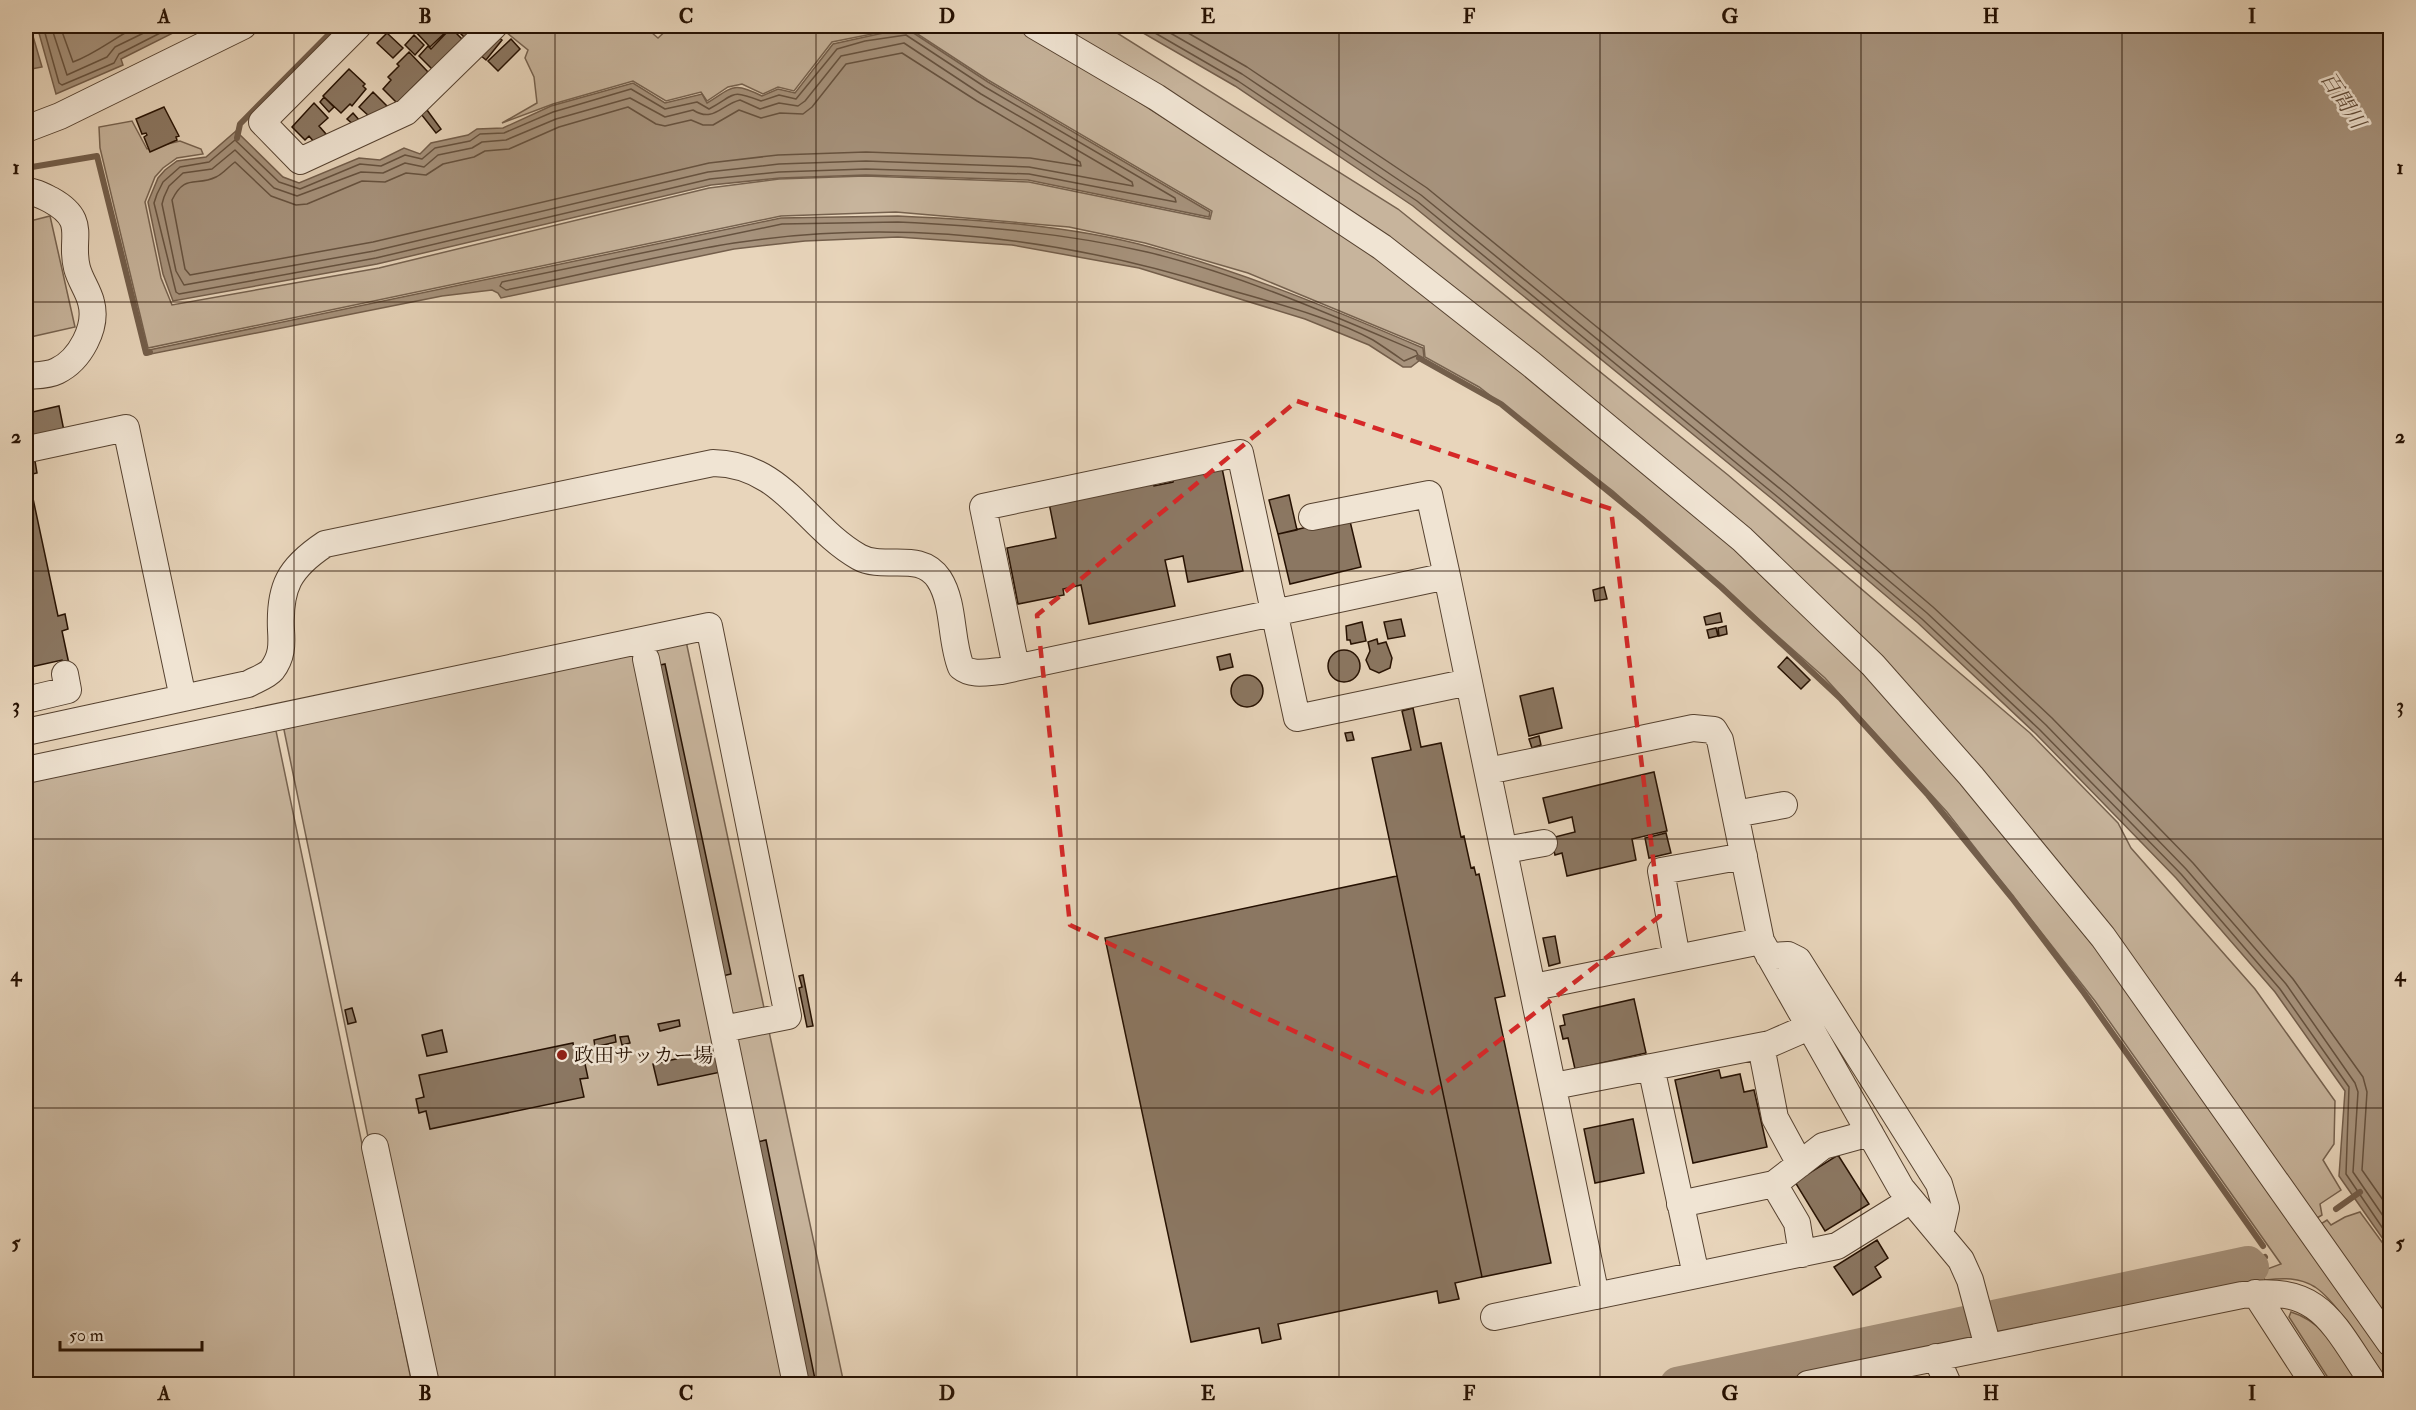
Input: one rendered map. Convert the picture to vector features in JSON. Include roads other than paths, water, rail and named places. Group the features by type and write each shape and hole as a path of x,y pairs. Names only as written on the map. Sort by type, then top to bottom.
{"street":[{"path":"26,129 60,116 243,26"},
{"path":"358,26 262,122 300,161 406,112 494,26"},
{"path":"1035,26 1156,97 1382,247 1531,364 1742,539 1874,665 1971,776 2103,937 2391,1343"},
{"path":"26,192 32,192 62,206 71,215 64,225 77,249 76,262 92,302 92,319 88,335 70,363 57,372 26,376"},
{"path":"26,446 33,448 126,428 183,698"},
{"path":"1016,667 983,507 1240,453 1297,718 1469,682"},
{"path":"26,732 248,684 271,672 282,652 282,598 287,578 305,557 325,544 713,463 732,464 752,470 770,480 847,549 862,559 877,563 909,561 925,567 938,577 945,591 961,667 966,671 976,673 1016,667 1447,576"},
{"path":"1312,518 1429,494 1534,987 1596,1296"},
{"path":"26,770 709,626 788,1016 723,1029"},
{"path":"646,659 796,1384"},
{"path":"26,700 68,690 65,674"},
{"path":"1488,771 1704,728 1714,730 1720,740 1765,948 1901,1188 1961,1260 1984,1330"},
{"path":"1735,814 1784,805"},
{"path":"1505,850 1544,843"},
{"path":"1677,958 1661,871 1744,856"},
{"path":"1534,987 1677,958 1765,948 1798,960 1939,1184 1946,1208 1940,1234"},
{"path":"1554,1086 1761,1046 1809,1027"},
{"path":"1761,1046 1775,1118 1800,1164"},
{"path":"1651,1067 1696,1275"},
{"path":"1680,1204 1774,1184 1823,1146 1870,1133"},
{"path":"375,1147 426,1384"},
{"path":"1774,1184 1797,1222 1802,1254"},
{"path":"1494,1317 1837,1246 1911,1200"},
{"path":"2255,1293 2314,1384"},
{"path":"1808,1384 1936,1357 1984,1330 2255,1293 2293,1295 2310,1301 2324,1313 2374,1384"},
{"path":"1936,1357 1948,1384"}],"water":[{"path":"26,26 30,26 42,67 26,70"},
{"path":"37,26 175,26 177,31 121,59 123,65 56,94"},
{"name":"百間川","path":"1131,26 2390,26 2390,1249 2339,1176 2345,1091 2275,992 2176,878 2036,734 1918,623 1776,502 1413,206 1235,86"},
{"path":"906,28 988,82 1210,212 1209,217 1028,180 866,175 780,178 711,185 377,264 173,301 163,274 148,202 158,178 177,161 206,157 236,131 283,177 299,183 359,158 380,160 404,148 420,154 431,143 468,135 477,129 503,128 551,106 633,83 665,103 702,94 707,103 728,90 739,87 762,96 778,89 795,93 833,44"},
{"path":"898,216 1057,229 1088,233 1150,247 1220,268 1322,306 1423,348 1424,357 1411,367 1403,367 1369,345 1305,319 1139,268 1012,245 898,237 805,241 734,249 501,298 492,290 442,296 146,355 144,351 781,218"}],"waterway":[{"path":"237,138 240,124 337,26"},
{"path":"26,168 97,156 146,353 150,352"},
{"path":"1419,358 1501,404 1641,518 1721,587 1840,698 1928,795 2012,898 2084,993 2263,1246"},
{"path":"2336,1209 2360,1192"},
{"path":"2254,1270 2252,1267 2265,1257"},
{"path":"1677,1384 2248,1263 2252,1267"},
{"path":"1932,1331 1936,1338"}],"place":[{"name":"政田サッカー場","path":"562,1055"}]}
